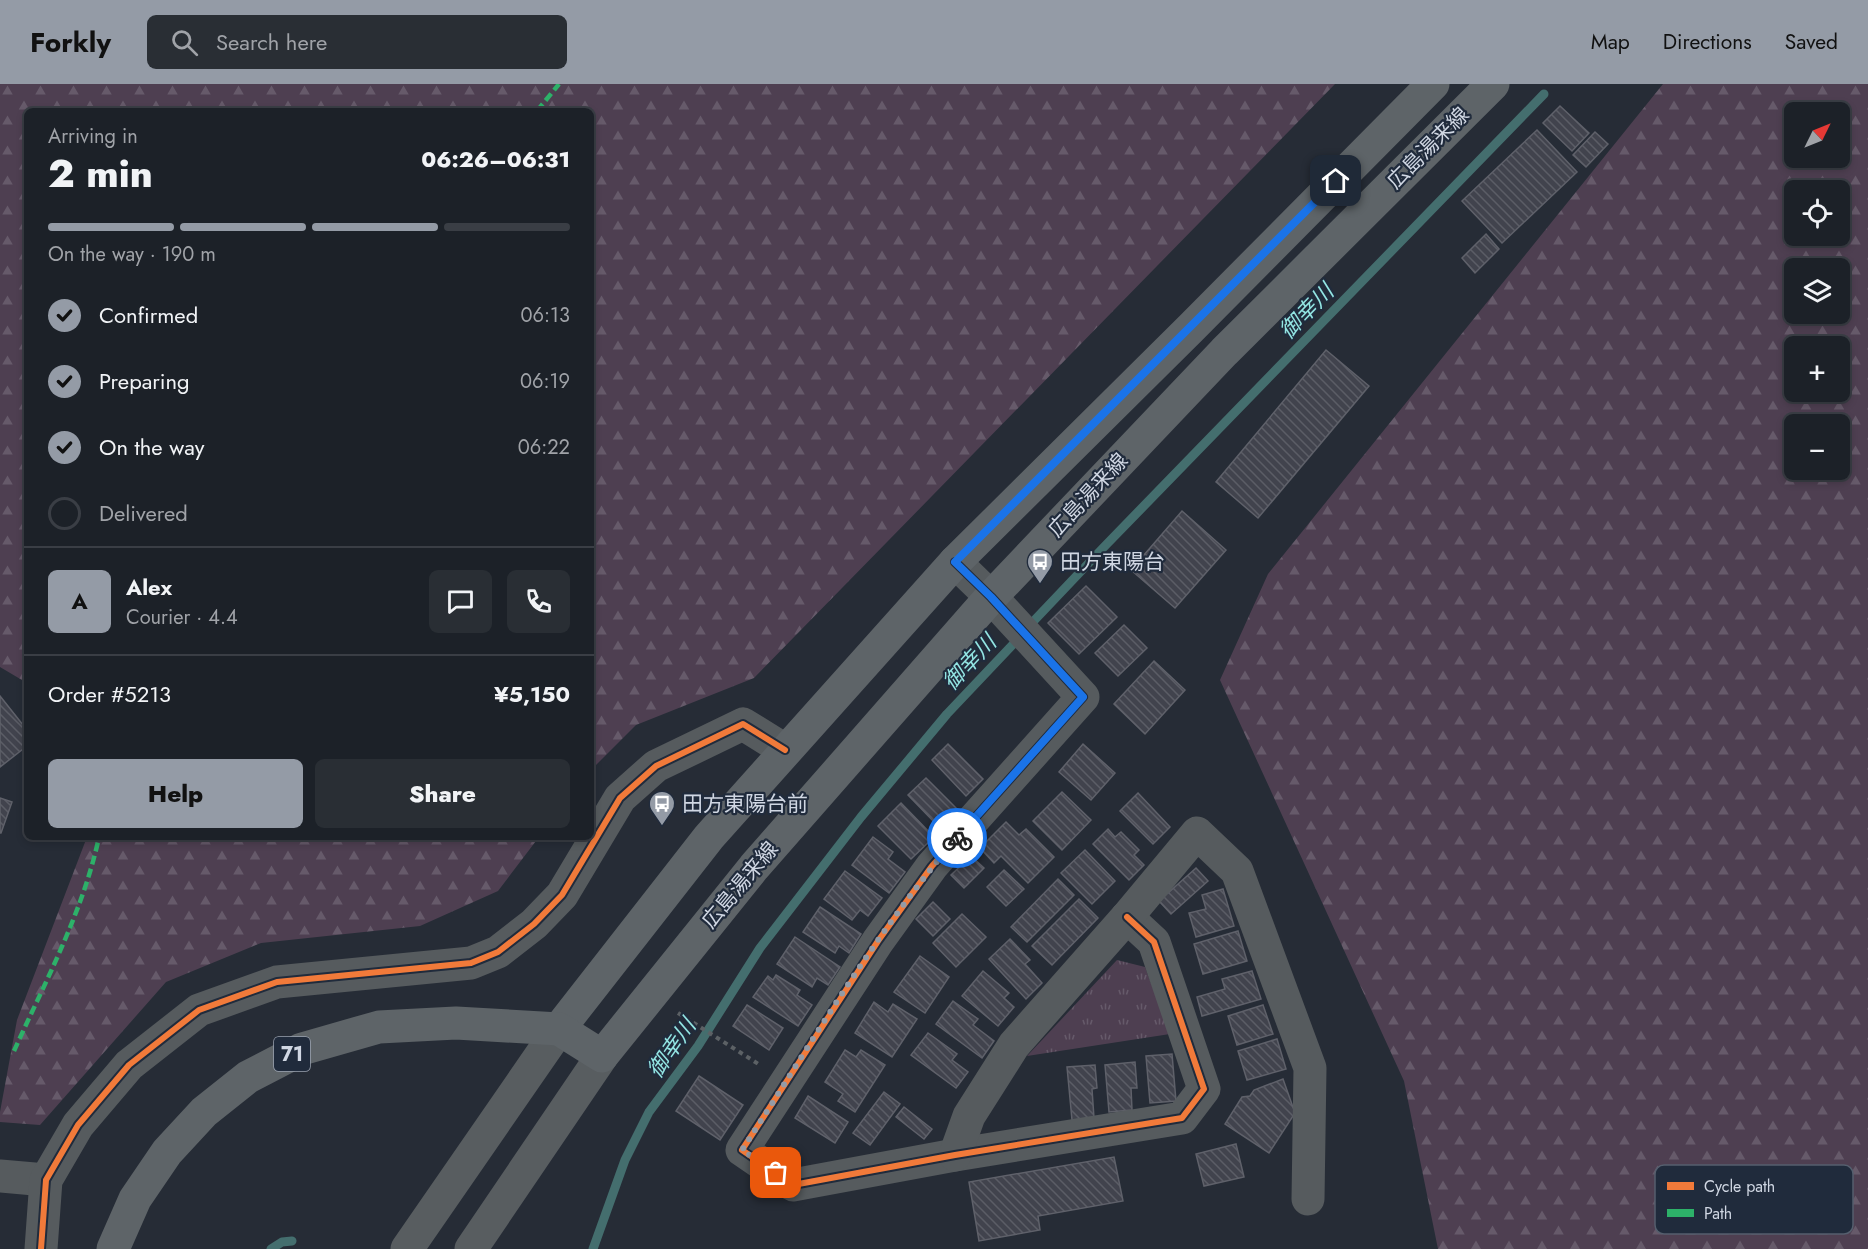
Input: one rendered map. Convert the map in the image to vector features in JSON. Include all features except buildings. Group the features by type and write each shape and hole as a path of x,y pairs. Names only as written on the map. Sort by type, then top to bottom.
{"main road":[{"name":"広島湯来線","path":"559,1029 709,837 955,562 1433,84"},
{"name":"広島湯来線","path":"602,1056 754,867 991,597 1224,352 1493,84"},
{"name":"71","path":"113,1249 135,1199 167,1152 204,1112 248,1077 302,1049 379,1027 456,1023 559,1029 602,1056"}],"street":[{"path":"955,562 991,597 1083,697 932,866 878,940 742,1150 793,1185 955,1155 1182,1118 1204,1089 1154,942 1127,917"},
{"path":"41,1249 46,1180 78,1125 129,1065 199,1010 277,982 471,963 498,952 534,924 562,895 620,798 656,766 743,724 785,750"},
{"path":"955,1155 969,1116 1014,1045 1127,917 1197,833 1237,871 1310,1068 1308,1199"},
{"path":"407,1249 559,1029"},
{"path":"471,1249 602,1056"},
{"path":"0,1176 46,1180"}],"path":[{"path":"675,1011 786,1082"}],"green space":[{"path":"0,84 1335,84 754,678 636,725 594,767 594,108 24,108 24,681 0,667"},
{"path":"1663,84 1868,84 1868,1249 1438,1249 1404,1081 1220,680 1268,574"},
{"path":"86,840 537,840 498,891 420,926 261,943 166,982 40,1125 0,1122 17,1020"},
{"path":"1117,960 1145,967 1170,1034 1027,1056"}],"waterway":[{"name":"御幸川","path":"1028,627 1544,94"},
{"name":"御幸川","path":"593,1249 625,1160 649,1112 698,1046 760,948 861,817 947,714 1019,638"},
{"name":"御幸川","path":"271,1249 282,1242 292,1241"}],"marked path":[{"path":"539,108 559,84"},
{"path":"14,1051 73,919 98,840"}],"cycle path":[{"path":"955,562 991,597 1083,697 932,866 878,941 742,1150 793,1185 955,1155 1182,1118 1204,1089 1154,942 1127,917"},
{"path":"41,1249 46,1180 78,1125 129,1065 199,1010 277,982 471,963 498,952 534,924 562,895 620,798 656,766 743,724 785,750"}],"way so far":[{"path":"776,1173 742,1150 878,940 932,866 957,838"}],"place":[{"name":"田方東陽台","path":"1040,585"},
{"name":"田方東陽台前","path":"662,827"}],"route":[{"path":"957,838 1083,697 991,597 955,562 1336,181"}]}
